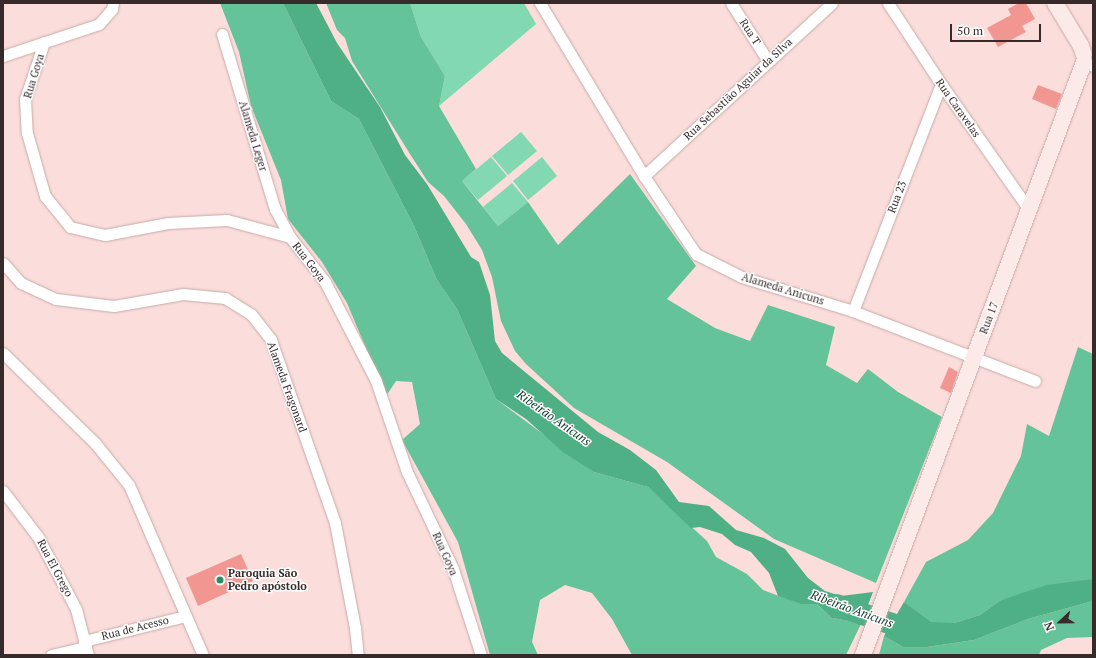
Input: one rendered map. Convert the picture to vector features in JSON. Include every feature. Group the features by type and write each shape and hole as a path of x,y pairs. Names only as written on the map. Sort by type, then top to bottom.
{"street":[{"name":"Alameda Anicuns","path":"540,3 644,176 696,254 742,277 853,311 1035,381"},
{"name":"Rua T","path":"731,3 768,61"},
{"name":"Rua Sebastião Aguiar da Silva","path":"644,176 832,3"},
{"name":"Rua Caravelas","path":"888,3 941,84 1030,210"},
{"path":"1055,3 1089,58"},
{"path":"3,56 99,24 112,6"},
{"name":"Alameda Leger","path":"222,34 275,209 290,237"},
{"name":"Rua Goya","path":"44,42 25,99 27,133 45,196 70,227 105,235 168,223 227,220 290,237 325,282 376,381 407,472 453,569 481,655"},
{"name":"Rua 17","path":"864,650 974,357 1089,58"},
{"name":"Rua 23","path":"853,311 941,84"},
{"name":"Alameda Fragonard","path":"3,263 21,283 56,299 114,306 183,294 225,298 251,314 271,340 335,523 355,628 358,655"},
{"path":"4,356 95,443 129,486 203,655"},
{"name":"Rua El Grego","path":"3,491 38,537 76,609 86,647"},
{"name":"Rua de Acesso","path":"51,655 86,647 186,616"}],"shaded area":[{"path":"220,3 283,3 331,101 359,119 414,226 437,280 457,309 496,399 594,472 648,487 707,541 716,557 747,574 763,590 800,604 817,604 832,618 850,621 860,626 846,655 632,655 612,619 592,593 565,585 540,600 532,642 538,655 490,655 458,542 402,440 420,424 412,382 396,381 386,396 347,303 322,262 288,219 281,180 251,106 239,52"},
{"path":"326,3 410,3 421,37 445,76 439,106 476,169 462,181 498,226 528,202 558,245 630,174 696,266 667,299 715,328 750,341 768,305 835,327 826,365 857,383 868,369 898,392 942,417 876,583 774,539 667,462 574,408 526,364 515,351 501,321 492,277 482,250 466,224 444,196 428,182 410,154 352,61 345,38 337,30"},
{"path":"410,3 524,3 536,24 439,106 445,76 421,37"},
{"path":"521,132 537,151 508,175 492,156"},
{"path":"491,157 507,176 478,200 462,181"},
{"path":"542,157 557,176 528,200 513,181"},
{"path":"512,183 528,202 498,226 483,207"},
{"path":"1078,347 1093,354 1093,579 1001,600 980,615 954,623 931,623 904,602 926,562 968,540 993,513 1021,456 1027,424 1049,436"},
{"path":"1093,601 1093,637 1067,638 1041,650 1039,655 879,655 884,636 903,647 927,647 974,640 1028,619"}],"water":[{"path":"283,3 316,3 337,43 380,107 405,155 427,184 471,257 479,262 490,295 495,341 502,353 598,432 630,450 656,470 679,502 709,506 736,530 764,538 785,549 808,578 825,591 841,596 873,592 860,626 850,621 832,618 817,604 800,604 778,596 769,573 751,552 735,545 722,534 700,527 691,528 648,487 594,472 563,452 526,419 496,399 457,309 437,280 414,226 359,119 331,101"},
{"path":"1093,579 1093,601 1028,619 974,640 927,647 903,647 884,636 904,602 931,622 954,623 980,615 1001,600 1047,585"}],"building":[{"path":"1019,3 1026,3 1035,19 1022,26 1026,32 998,47 987,28 1011,15 1008,9"},
{"path":"1038,85 1062,94 1056,109 1032,99"},
{"path":"949,367 958,372 951,393 940,388"},
{"name":"Paroquia São Pedro apóstolo","path":"241,554 253,581 198,606 186,578"}],"waterway":[{"name":"Ribeirão Anicuns","path":"836,605 898,626 920,629"}],"place":[{"name":"Paroquia São Pedro apóstolo","path":"220,580"}]}
